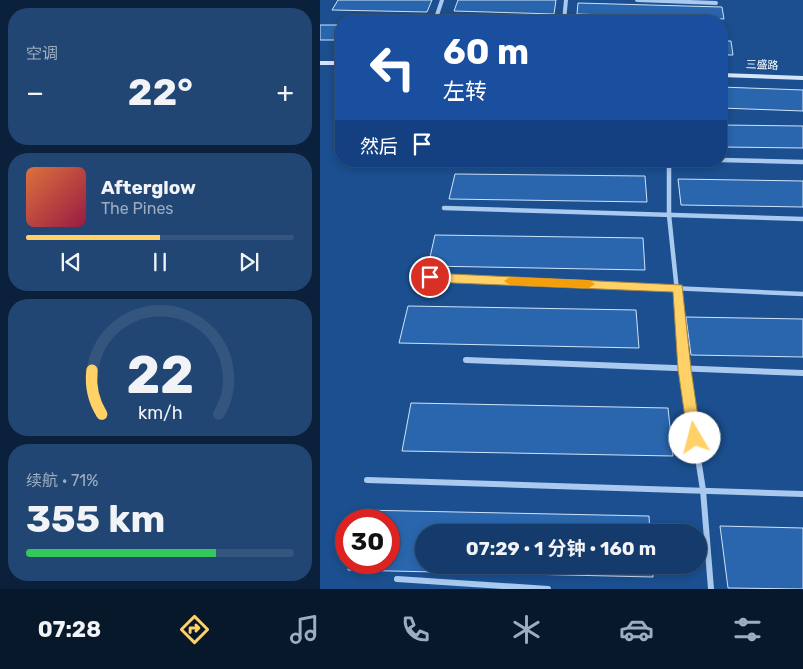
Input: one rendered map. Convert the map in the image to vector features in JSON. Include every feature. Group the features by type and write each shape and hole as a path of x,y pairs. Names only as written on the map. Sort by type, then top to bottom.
{"main road":[{"path":"320,57 335,57"},
{"path":"320,62 335,63"},
{"name":"三盛路","path":"727,69 803,71"},
{"name":"三盛路","path":"727,75 803,78"}],"street":[{"path":"437,15 442,0"},
{"path":"565,15 566,0"},
{"path":"636,0 716,3"},
{"path":"727,160 803,162"},
{"path":"669,167 669,216 678,288 684,369 703,490 711,589"},
{"path":"444,208 803,220"},
{"path":"430,277 803,294"},
{"path":"466,360 803,373"},
{"path":"367,480 803,494"},
{"path":"397,579 548,589"}],"building":[{"path":"338,0 432,0 427,12 332,10"},
{"path":"458,0 556,0 554,14 454,11"},
{"path":"578,3 722,7 723,15 606,15 577,14"},
{"path":"320,25 335,25 335,40 320,40"},
{"path":"727,41 731,41 733,55 727,55"},
{"path":"727,87 803,90 803,111 727,108"},
{"path":"727,125 803,126 803,148 727,147"},
{"path":"455,174 645,176 647,202 449,199"},
{"path":"678,179 803,181 803,207 681,205"},
{"path":"435,235 643,238 645,270 428,266"},
{"path":"408,306 636,310 639,348 399,343"},
{"path":"686,317 803,319 803,357 691,355"},
{"path":"411,403 668,408 673,456 402,451"},
{"path":"400,511 649,516 650,524 415,524 415,572 400,571"},
{"path":"720,526 803,528 803,589 728,588"},
{"path":"522,574 653,574 653,577"}],"slow traffic":[{"path":"510,281 589,284"}],"route":[{"path":"430,277 678,288 684,369 695,438"}]}
